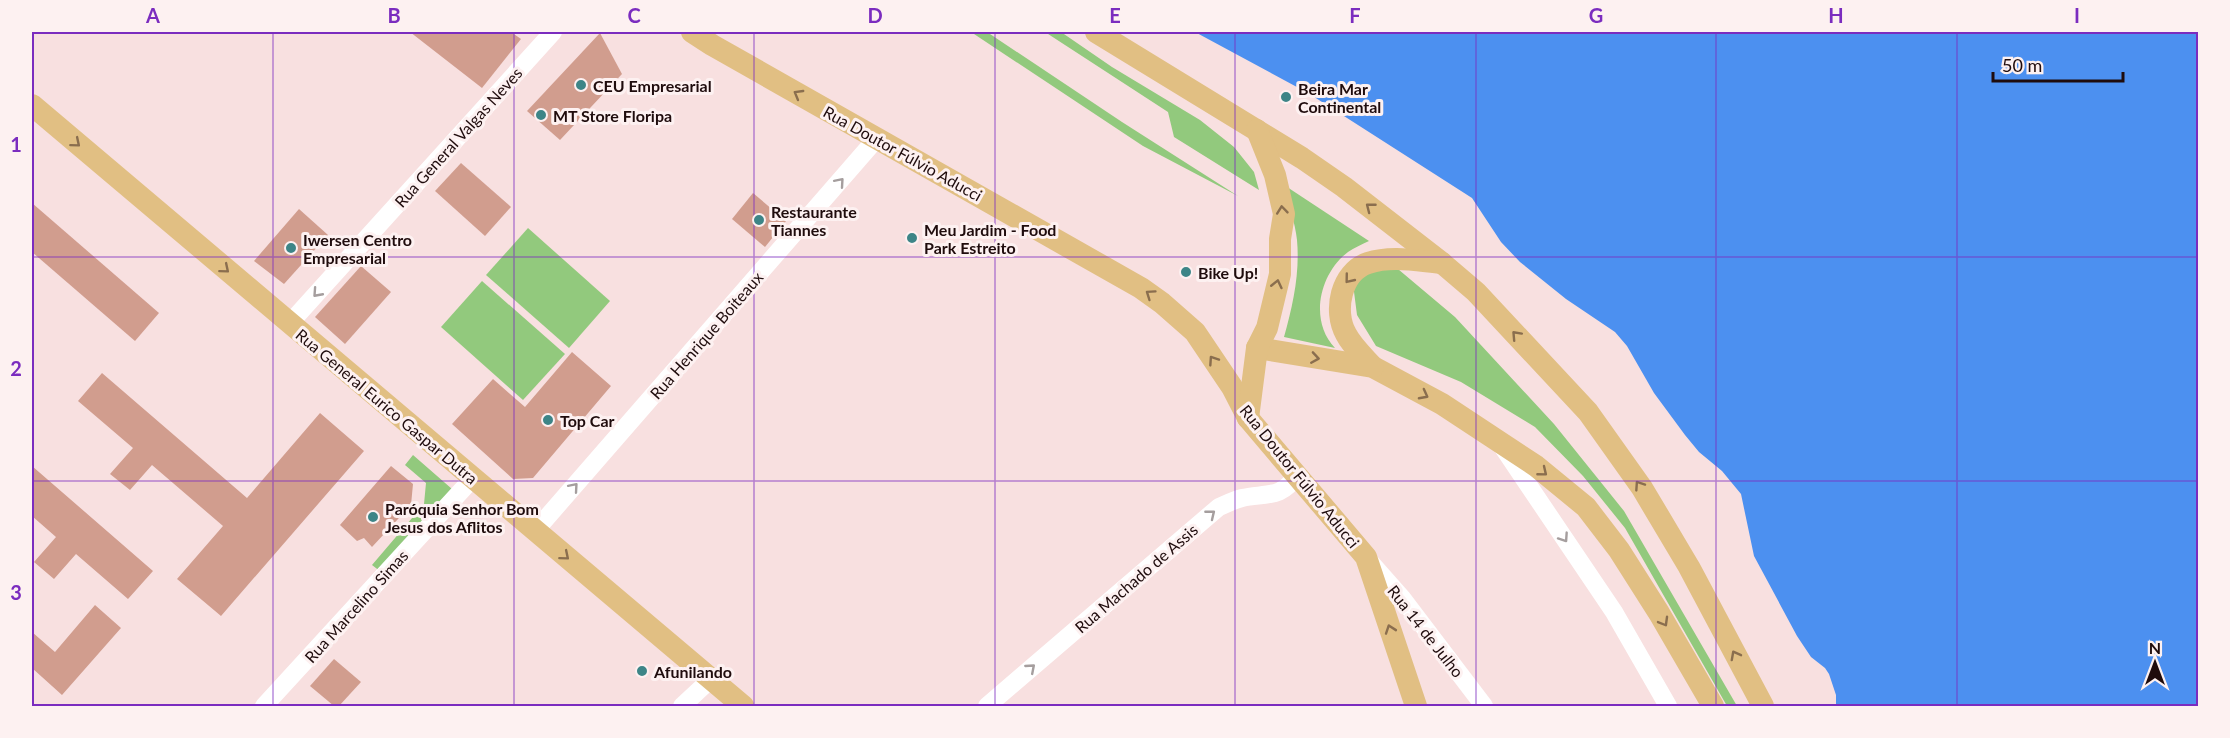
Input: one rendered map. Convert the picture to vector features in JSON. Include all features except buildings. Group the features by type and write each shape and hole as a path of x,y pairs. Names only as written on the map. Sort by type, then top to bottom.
{"main road":[{"name":"Rua Doutor Fúlvio Aducci","path":"692,32 1141,288 1195,332 1232,387 1248,418 1366,557 1416,706"},
{"path":"1096,32 1344,186 1476,292 1588,411 1642,488 1689,567 1763,706"},
{"name":"Rua General Eurico Gaspar Dutra","path":"32,105 743,706"},
{"path":"1248,418 1257,348 1267,328 1280,274 1280,239 1284,214 1275,175 1257,130"},
{"path":"1372,367 1345,334 1339,308 1343,286 1366,263 1392,258 1442,263"},
{"path":"1257,348 1372,367 1442,404 1536,465 1587,507 1659,613 1713,706"}],"street":[{"name":"Rua General Valgas Neves","path":"290,323 553,32"},
{"name":"Rua Henrique Boiteaux","path":"536,531 878,138"},
{"path":"1496,438 1614,612 1668,706"},
{"name":"Rua Machado de Assis","path":"987,706 1219,507 1241,499 1280,492 1287,489 1296,475"},
{"name":"Rua Marcelino Simas","path":"264,706 473,478"},
{"name":"Rua 14 de Julho","path":"1366,557 1402,598 1484,706"},
{"path":"682,706 711,679"}],"green space":[{"path":"971,32 987,32 1238,196 1143,146"},
{"path":"1045,32 1061,32 1112,67 1200,120 1234,147 1254,172 1259,190 1174,137 1168,112"},
{"path":"1284,185 1369,241 1348,252 1338,261 1324,285 1320,312 1322,325 1335,348 1284,337 1295,289 1298,252 1295,226"},
{"path":"528,228 610,301 569,348 486,275"},
{"path":"1392,264 1455,317 1554,424 1624,511 1737,706 1727,706 1625,528 1583,476 1535,427 1461,382 1376,346 1357,315 1353,284 1367,269"},
{"path":"482,281 565,354 523,400 441,327"},
{"path":"413,455 452,489 381,572 372,565 424,504 426,483 405,465"}],"water":[{"path":"1195,32 2198,32 2198,706 1836,706 1836,695 1829,674 1811,657 1797,636 1754,556 1741,494 1722,471 1699,452 1685,435 1654,393 1627,346 1615,332 1566,299 1520,262 1501,242 1472,198 1308,93"}],"place":[{"name":"CEU Empresarial","path":"581,85"},
{"name":"Beira Mar Continental","path":"1286,97"},
{"name":"MT Store Floripa","path":"541,115"},
{"name":"Restaurante Tiannes","path":"759,220"},
{"name":"Meu Jardim - Food Park Estreito","path":"912,238"},
{"name":"Iwersen Centro Empresarial","path":"291,248"},
{"name":"Bike Up!","path":"1186,272"},
{"name":"Top Car","path":"548,420"},
{"name":"Paróquia Senhor Bom Jesus dos Aflitos","path":"373,517"},
{"name":"Afunilando","path":"642,671"}]}
